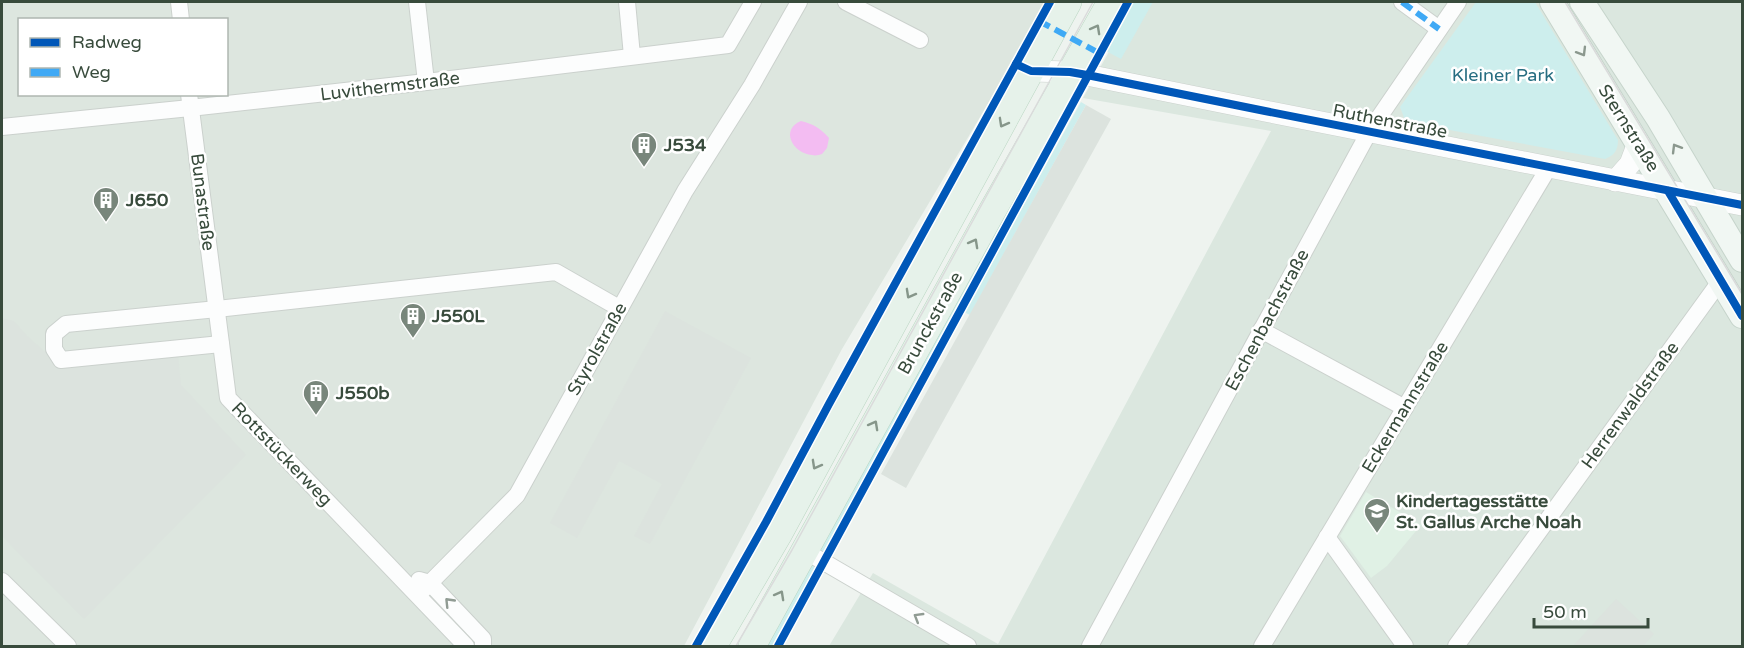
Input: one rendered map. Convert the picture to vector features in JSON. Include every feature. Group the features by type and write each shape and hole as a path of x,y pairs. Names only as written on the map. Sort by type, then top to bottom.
{"main road":[{"name":"Brunckstraße","path":"713,646 778,535 1068,2"},
{"name":"Brunckstraße","path":"752,646 1111,2"},
{"name":"Sternstraße","path":"1552,2 1743,316"},
{"name":"Sternstraße","path":"1582,2 1658,118 1706,198 1741,249"}],"street":[{"path":"179,2 181,18"},
{"path":"417,2 426,82"},
{"path":"627,2 632,56"},
{"name":"Luvithermstraße","path":"2,127 190,101 426,82 728,45 753,2"},
{"name":"Styrolstraße","path":"418,595 517,495 685,191 752,85 799,2"},
{"path":"846,2 921,40"},
{"path":"1402,2 1439,29"},
{"name":"Eschenbachstraße","path":"1090,646 1369,132 1458,2"},
{"name":"Ruthenstraße","path":"1031,71 1070,72 1743,205"},
{"name":"Bunastraße","path":"190,101 217,309"},
{"path":"1615,181 1630,164 1638,143"},
{"name":"Eckermannstraße","path":"1262,646 1549,167"},
{"path":"220,344 61,360 54,349 54,334 66,324 556,272 619,308"},
{"name":"Herrenwaldstraße","path":"1456,646 1721,280"},
{"name":"Rottstückerweg","path":"217,309 228,398 466,646"},
{"path":"1261,330 1405,408"},
{"path":"1328,537 1405,646"},
{"path":"805,550 968,646"},
{"path":"398,575 430,583 483,639 483,646"},
{"path":"2,581 68,646"}],"shaded area":[{"path":"2,2 1045,2 992,97 842,349 684,646 2,646"},
{"path":"1137,2 1742,2 1742,646 829,646 873,573 998,644 1271,131 1083,98"},
{"path":"1086,105 1111,119 906,488 881,474"},
{"path":"801,121 817,127 829,138 827,148 822,154 805,154 795,146 790,135 791,130"},
{"path":"665,311 751,358 650,544 634,536 662,484 619,461 577,538 550,523"},
{"path":"2,318 14,321 45,352 66,356 177,343 181,385 246,455 84,619 2,536"},
{"name":"Kindertagesstätte St. Gallus Arche Noah","path":"1366,492 1421,525 1387,566 1371,578 1340,536"},
{"path":"1616,599 1654,634 1643,646 1573,646"}],"green space":[{"path":"1133,2 1153,2 1121,59 1106,51"},
{"name":"Kleiner Park","path":"1476,2 1535,2 1618,140 1613,154 1605,159 1405,120 1400,107"},
{"path":"1080,82 774,646 762,646 1072,84"},
{"path":"1081,102 1086,105 970,315 964,312"}],"tram line":[{"path":"736,646 792,550 1093,2"},
{"path":"1565,2 1742,294"}],"marked path":[{"path":"1402,2 1439,29"},
{"path":"1039,21 1099,53"}],"cycle path":[{"path":"696,646 1050,2"},
{"path":"778,646 1128,2"},
{"path":"1016,64 1031,71 1087,75 1742,205"},
{"path":"1668,191 1742,316"}],"place":[{"name":"J534","path":"644,168"},
{"name":"J650","path":"106,223"},
{"name":"J550L","path":"413,339"},
{"name":"J550b","path":"316,416"},
{"name":"Kindertagesstätte St. Gallus Arche Noah","path":"1377,534"}]}
